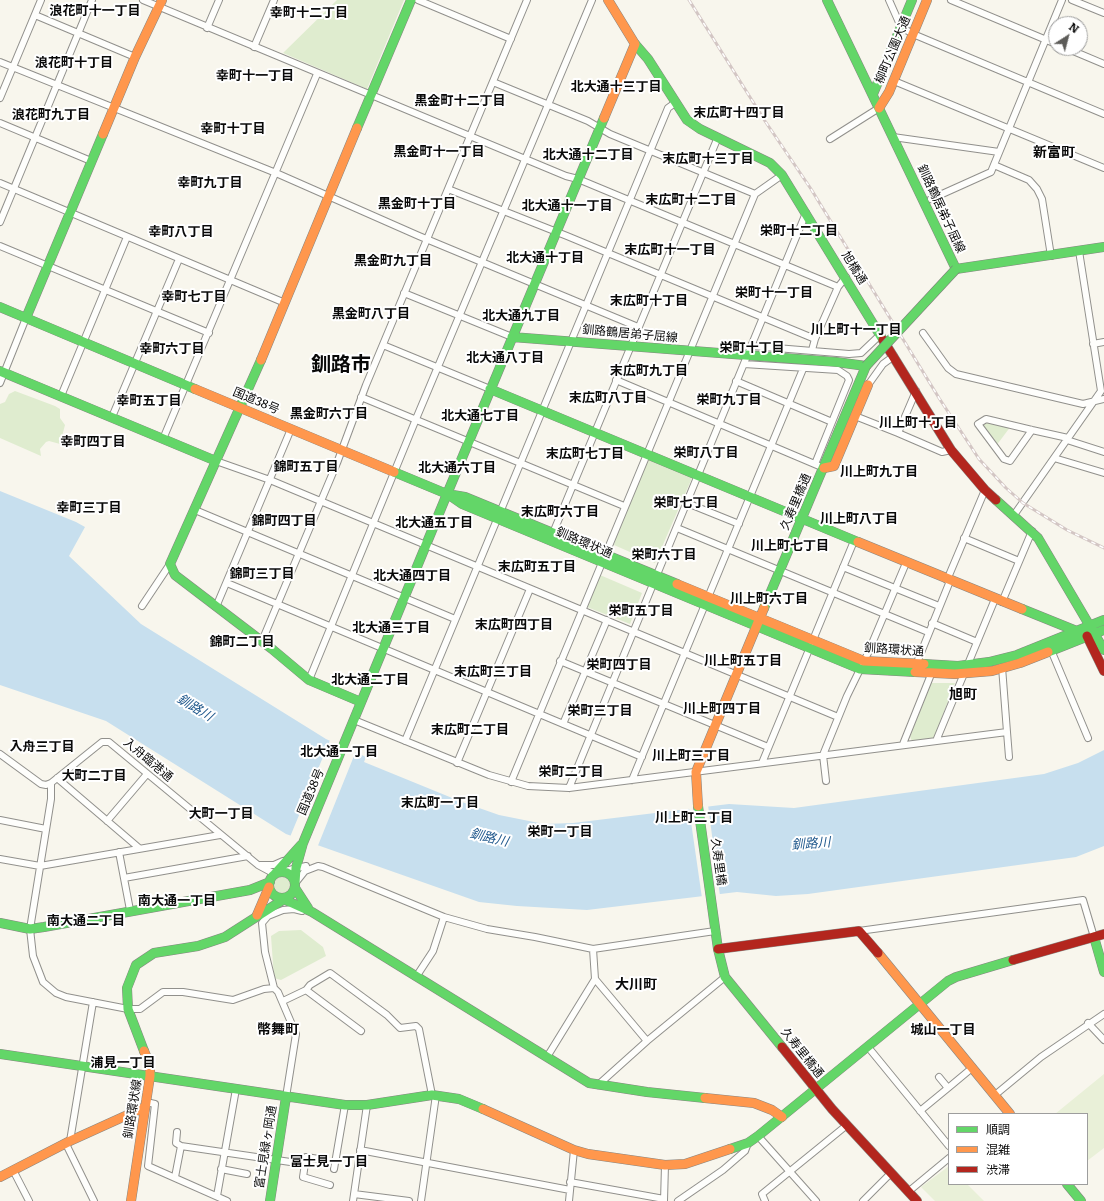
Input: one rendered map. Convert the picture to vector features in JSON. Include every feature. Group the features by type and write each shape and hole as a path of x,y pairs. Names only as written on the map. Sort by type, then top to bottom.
{"main road":[{"path":"361,702 309,680 262,641 175,575 170,564 285,303 411,0"},
{"name":"旭橋通","path":"608,0 635,44 648,59 687,120 718,137 736,144 770,163 782,175 951,450 984,490 1032,531 1044,547 1090,632"},
{"name":"釧路鶴居弟子屈線","path":"512,337 689,351 746,359 836,362 866,366 956,270 827,0"},
{"name":"柳町公園大通","path":"873,94 912,0"},
{"name":"柳町公園大通","path":"879,108 894,81 927,0"},
{"path":"26,318 135,57 160,3"},
{"path":"447,494 554,232 635,44"},
{"path":"956,270 1104,247"},
{"name":"国道38号","path":"0,307 447,494 303,843 295,855 273,880"},
{"name":"久寿里橋通","path":"698,804 696,772 866,366"},
{"path":"2,372 216,461"},
{"path":"824,468 834,466 868,385"},
{"path":"490,390 750,496 906,563 1077,631"},
{"name":"釧路環状通","path":"447,494 462,504 553,533 603,559"},
{"name":"釧路環状通","path":"499,515 862,665 965,670 1002,664 1051,650 1090,632 1104,620"},
{"name":"釧路環状通","path":"1002,664 1077,631 1090,632 1104,630"},
{"path":"1090,632 1104,649"},
{"path":"1090,632 1104,671"},
{"name":"久寿里橋","path":"698,804 711,899"},
{"name":"国道38号","path":"295,855 295,885"},
{"path":"0,923 30,929 130,910 250,890 288,874 304,903 312,912"},
{"path":"273,880 283,898 321,917 589,1083 754,1103 772,1110 782,1116"},
{"name":"釧路環状線","path":"254,918 260,910 273,880"},
{"path":"283,898 295,885"},
{"name":"釧路環状線","path":"131,1201 150,1076 150,1065 128,1009 127,988 130,977 136,965 144,958 164,951 210,943 225,936 283,898"},
{"name":"久寿里橋通","path":"711,899 720,964 725,977 816,1090 917,1201"},
{"path":"718,949 859,931 995,1095 1007,1113"},
{"path":"0,1054 345,1105 367,1105 434,1095 459,1099 574,1150 588,1154 665,1165 685,1164 748,1143 956,977 1104,934"},
{"path":"1094,937 1104,972"},
{"name":"富士見緑ヶ岡通","path":"270,1201 286,1097"},
{"path":"0,1177 146,1104"},
{"path":"1068,1185 1081,1201"}],"street":[{"path":"0,98 41,0"},
{"path":"0,222 92,0"},
{"path":"143,0 160,3 207,28 838,287"},
{"path":"207,28 219,0"},
{"path":"254,47 274,0"},
{"path":"418,0 511,39"},
{"path":"262,641 300,554 361,397 404,292 527,0"},
{"path":"309,680 329,628 592,0"},
{"path":"889,0 901,27 913,34 1104,114"},
{"path":"951,0 1047,40"},
{"path":"931,199 991,172 1047,40 1062,0"},
{"path":"1072,0 1104,13"},
{"path":"35,15 135,57"},
{"path":"1085,56 1104,64"},
{"path":"0,62 276,174 427,239 638,326"},
{"path":"163,439 231,281 317,74"},
{"path":"894,81 1104,168"},
{"path":"493,82 549,104 610,134 755,194"},
{"path":"405,741 542,410 572,342 650,150 668,108 675,103"},
{"path":"830,139 879,108"},
{"path":"0,123 91,161"},
{"path":"553,533 718,137"},
{"path":"893,137 999,152"},
{"path":"994,165 1029,180 1037,189 1042,198 1051,256"},
{"path":"511,782 624,506 755,194 782,175"},
{"path":"0,184 285,303"},
{"path":"448,189 660,274 816,339"},
{"path":"569,788 806,213"},
{"path":"61,396 127,237"},
{"path":"0,246 209,333"},
{"path":"1014,515 1101,391 1079,251"},
{"path":"112,417 178,259"},
{"path":"812,350 838,287 846,277"},
{"path":"404,292 512,337"},
{"path":"0,383 2,372 26,318"},
{"path":"923,333 948,368 956,374 1083,404 1104,399"},
{"path":"752,346 849,354 861,353 881,334"},
{"path":"1093,344 1104,342"},
{"path":"383,345 490,390"},
{"path":"868,385 883,364 894,356"},
{"path":"746,359 804,368 838,370 845,372 849,380 815,464"},
{"path":"632,780 804,368"},
{"path":"616,380 824,468"},
{"path":"736,382 832,422"},
{"path":"898,433 916,391"},
{"path":"361,397 624,506"},
{"path":"855,416 942,452 951,450"},
{"path":"1032,430 1010,461 1004,459 978,424 986,419 1032,430 1067,439 1104,452"},
{"path":"216,607 291,429"},
{"path":"1054,458 1104,473"},
{"path":"216,461 270,480 838,716"},
{"path":"914,668 984,490"},
{"path":"687,503 739,524"},
{"path":"195,510 456,619"},
{"path":"677,528 928,632"},
{"path":"936,741 977,642 1019,561 1032,531"},
{"path":"964,538 1019,561"},
{"path":"762,763 854,540"},
{"path":"826,781 822,755 906,563"},
{"path":"142,606 170,564"},
{"path":"843,567 939,606"},
{"path":"227,583 329,628 642,757"},
{"path":"457,762 530,589"},
{"path":"563,724 607,620"},
{"path":"932,623 977,642"},
{"path":"1051,650 1088,738"},
{"path":"560,661 768,747"},
{"path":"1002,664 1009,757"},
{"path":"903,744 933,669"},
{"path":"354,720 457,762 511,782 528,786 569,788 903,744 1007,732"},
{"name":"入舟臨港通","path":"51,783 102,742 109,742 220,835 258,864 273,880"},
{"path":"0,754 42,784 51,783 52,799 30,929 33,956 43,982 56,993 128,1009 140,1009 163,992 183,992 233,1000 264,989 274,988"},
{"path":"107,821 146,774"},
{"path":"57,778 139,848"},
{"path":"0,820 46,829"},
{"path":"0,859 40,866 220,835"},
{"path":"118,852 130,910"},
{"path":"258,864 274,865 295,855 309,867"},
{"path":"124,878 248,856"},
{"path":"295,885 309,867"},
{"path":"273,880 296,868 323,867 444,917 487,929 594,949 715,932"},
{"path":"859,931 1083,900 1094,937"},
{"path":"286,1097 296,1034 278,992 274,988 265,952 262,923 268,916 283,910 294,909 321,917"},
{"path":"416,977 434,952 444,917"},
{"path":"547,1057 595,979 594,949"},
{"path":"282,1001 306,990 310,985 330,973 387,1015 400,1028 416,1026 419,1029 434,1095 421,1201"},
{"path":"598,1085 647,1041 725,977"},
{"path":"595,979 647,1041"},
{"path":"306,990 361,1031"},
{"path":"93,1002 68,1143 94,1201"},
{"path":"995,1095 1041,1057 1104,1014"},
{"path":"1088,1024 1104,1040"},
{"path":"868,1047 948,1145"},
{"path":"920,1110 972,1068"},
{"path":"939,1077 948,1088"},
{"path":"217,1196 236,1089"},
{"path":"146,1104 155,1104 148,1166 227,1201"},
{"path":"334,1169 345,1105"},
{"path":"353,1201 367,1105"},
{"path":"765,1201 762,1194 790,1173 847,1125"},
{"path":"177,1132 176,1143 180,1146 304,1164"},
{"path":"758,1136 816,1201"},
{"path":"678,1201 746,1152 748,1143"},
{"path":"175,1177 180,1146"},
{"path":"360,1150 570,1190"},
{"path":"569,1201 574,1150"},
{"path":"319,1159 306,1157 303,1177 330,1185"},
{"path":"908,1192 948,1159"},
{"path":"570,1182 664,1200 665,1165"},
{"path":"221,1169 247,1174"},
{"path":"13,1170 29,1201"},
{"path":"863,1201 891,1173"},
{"path":"354,1194 409,1201"}],"green space":[{"path":"337,0 404,0 367,89 283,53"},
{"path":"15,391 60,409 60,418 65,425 60,444 49,441 46,442 40,449 41,456 0,438 0,404 5,402 9,394"},
{"path":"986,420 1011,426 996,446 981,424"},
{"path":"650,460 692,478 655,563 614,545 619,527 646,463"},
{"path":"600,575 642,593 630,624 587,607"},
{"path":"931,683 955,683 934,738 912,741 910,737"},
{"path":"283,876 289,879 292,885 289,891 283,894 277,891 274,885 277,879"},
{"path":"301,930 323,947 326,956 281,980 274,978 271,936 279,931"},
{"path":"1104,1074 1104,1148 1088,1160 1088,1113 1056,1113"},
{"path":"948,1167 948,1185 968,1185 984,1201 935,1201 921,1187"}],"water":[{"name":"釧路川","path":"0,491 85,527 69,556 141,624 326,739 366,757 364,762 462,802 499,815 544,824 573,823 729,804 794,808 1044,774 1078,763 1104,750 1104,846 1076,857 808,894 776,896 737,892 587,910 479,902 286,834 106,721 0,685"}],"pier":[{"path":"330,740 356,751 317,848 290,837"},
{"path":"708,805 720,896 702,898 689,808"}],"railway":[{"path":"689,0 765,121 811,189 939,398 979,459 1006,488 1023,503 1067,530 1104,548"}],"traffic: fast":[{"path":"357,128 411,0"},
{"path":"827,0 956,269"},
{"path":"873,94 912,0"},
{"path":"635,44 648,59 687,120 700,129 770,163 782,175 883,340"},
{"path":"447,494 604,118"},
{"path":"103,134 26,318 195,389"},
{"path":"956,269 1104,247"},
{"path":"866,366 956,269"},
{"path":"0,307 26,318"},
{"path":"512,337 836,362 866,366"},
{"path":"261,360 170,564 175,575 272,649 309,680 361,702"},
{"path":"764,608 866,366"},
{"path":"0,371 216,461"},
{"path":"490,389 858,542"},
{"path":"394,472 447,494 465,497 677,584"},
{"path":"295,883 296,868 303,843 447,494"},
{"path":"449,495 462,504 860,669 915,672"},
{"path":"996,500 1038,538 1104,650"},
{"path":"1022,609 1079,632"},
{"path":"924,664 958,666 989,662 1017,655 1104,620"},
{"path":"1048,652 1104,630"},
{"path":"698,806 718,949 725,977 782,1047"},
{"path":"274,875 301,845"},
{"path":"282,872 291,876 295,885 291,894 282,898 273,894 269,885 273,876 282,872"},
{"path":"0,923 30,929 44,927 250,890 270,882"},
{"path":"295,888 308,908"},
{"path":"144,1051 128,1009 127,988 136,965 154,953 198,946 225,937 289,896"},
{"path":"281,898 312,912 589,1083 647,1092 705,1098"},
{"path":"1094,937 1104,972"},
{"path":"730,1149 748,1143 758,1136 948,981 956,977 1013,960"},
{"path":"0,1054 345,1105 367,1105 432,1095 459,1099 483,1109"},
{"path":"270,1201 286,1097"},
{"path":"1068,1185 1081,1201"}],"traffic: slow":[{"path":"103,134 135,57 162,0"},
{"path":"604,118 635,44 608,0"},
{"path":"879,108 889,92 927,0"},
{"path":"261,360 357,128"},
{"path":"824,468 834,466 868,385"},
{"path":"195,389 394,472"},
{"path":"858,542 1022,609"},
{"path":"677,584 864,661 924,664"},
{"path":"698,806 696,772 764,608"},
{"path":"915,672 955,674 992,671 1020,663 1048,652"},
{"path":"257,915 269,887"},
{"path":"878,953 1009,1113"},
{"path":"131,1201 150,1076 150,1065 144,1051"},
{"path":"705,1098 754,1103 772,1110 782,1117"},
{"path":"0,1177 70,1141 145,1107"},
{"path":"483,1109 574,1150 588,1154 665,1165 685,1164 730,1149"}],"traffic: jam":[{"path":"883,340 951,450 985,490 996,500"},
{"path":"1087,636 1104,671"},
{"path":"718,949 859,931 878,953"},
{"path":"1013,960 1104,934"},
{"path":"782,1047 832,1109 917,1201"}],"district":[{"name":"浪花町十一丁目","path":"95,11"},
{"name":"幸町十二丁目","path":"309,13"},
{"name":"浪花町十丁目","path":"74,63"},
{"name":"幸町十一丁目","path":"255,76"},
{"name":"北大通十三丁目","path":"616,87"},
{"name":"黒金町十二丁目","path":"460,101"},
{"name":"末広町十四丁目","path":"739,113"},
{"name":"浪花町九丁目","path":"51,115"},
{"name":"幸町十丁目","path":"233,129"},
{"name":"黒金町十一丁目","path":"439,152"},
{"name":"新富町","path":"1054,153"},
{"name":"北大通十二丁目","path":"588,155"},
{"name":"末広町十三丁目","path":"708,159"},
{"name":"幸町九丁目","path":"210,183"},
{"name":"末広町十二丁目","path":"691,200"},
{"name":"黒金町十丁目","path":"417,204"},
{"name":"北大通十一丁目","path":"567,206"},
{"name":"栄町十二丁目","path":"799,231"},
{"name":"幸町八丁目","path":"181,232"},
{"name":"末広町十一丁目","path":"670,250"},
{"name":"北大通十丁目","path":"545,258"},
{"name":"黒金町九丁目","path":"393,261"},
{"name":"栄町十一丁目","path":"774,293"},
{"name":"幸町七丁目","path":"194,297"},
{"name":"末広町十丁目","path":"649,301"},
{"name":"黒金町八丁目","path":"371,314"},
{"name":"北大通九丁目","path":"521,316"},
{"name":"川上町十一丁目","path":"856,330"},
{"name":"栄町十丁目","path":"752,348"},
{"name":"幸町六丁目","path":"172,349"},
{"name":"北大通八丁目","path":"505,358"},
{"name":"釧路市","path":"341,365"},
{"name":"末広町九丁目","path":"649,371"},
{"name":"末広町八丁目","path":"608,398"},
{"name":"栄町九丁目","path":"729,400"},
{"name":"幸町五丁目","path":"149,401"},
{"name":"黒金町六丁目","path":"329,414"},
{"name":"北大通七丁目","path":"480,416"},
{"name":"川上町十丁目","path":"918,423"},
{"name":"幸町四丁目","path":"93,442"},
{"name":"栄町八丁目","path":"706,453"},
{"name":"末広町七丁目","path":"585,454"},
{"name":"錦町五丁目","path":"306,467"},
{"name":"北大通六丁目","path":"457,468"},
{"name":"川上町九丁目","path":"879,472"},
{"name":"栄町七丁目","path":"686,503"},
{"name":"幸町三丁目","path":"89,508"},
{"name":"末広町六丁目","path":"560,512"},
{"name":"川上町八丁目","path":"859,519"},
{"name":"錦町四丁目","path":"284,521"},
{"name":"北大通五丁目","path":"434,523"},
{"name":"川上町七丁目","path":"790,546"},
{"name":"栄町六丁目","path":"664,555"},
{"name":"末広町五丁目","path":"537,567"},
{"name":"錦町三丁目","path":"262,574"},
{"name":"北大通四丁目","path":"412,576"},
{"name":"川上町六丁目","path":"769,599"},
{"name":"栄町五丁目","path":"641,611"},
{"name":"末広町四丁目","path":"514,625"},
{"name":"北大通三丁目","path":"391,628"},
{"name":"錦町二丁目","path":"242,642"},
{"name":"川上町五丁目","path":"743,661"},
{"name":"栄町四丁目","path":"619,665"},
{"name":"末広町三丁目","path":"493,672"},
{"name":"北大通二丁目","path":"370,680"},
{"name":"旭町","path":"963,695"},
{"name":"川上町四丁目","path":"722,709"},
{"name":"栄町三丁目","path":"600,711"},
{"name":"末広町二丁目","path":"470,730"},
{"name":"入舟三丁目","path":"42,747"},
{"name":"北大通一丁目","path":"339,752"},
{"name":"川上町三丁目","path":"691,756"},
{"name":"栄町二丁目","path":"571,772"},
{"name":"大町二丁目","path":"94,776"},
{"name":"末広町一丁目","path":"440,803"},
{"name":"大町一丁目","path":"221,814"},
{"name":"川上町二丁目","path":"694,818"},
{"name":"栄町一丁目","path":"560,832"},
{"name":"南大通一丁目","path":"177,901"},
{"name":"南大通二丁目","path":"86,921"},
{"name":"大川町","path":"636,985"},
{"name":"幣舞町","path":"278,1030"},
{"name":"城山一丁目","path":"943,1030"},
{"name":"浦見一丁目","path":"123,1063"},
{"name":"富士見一丁目","path":"329,1162"}]}
